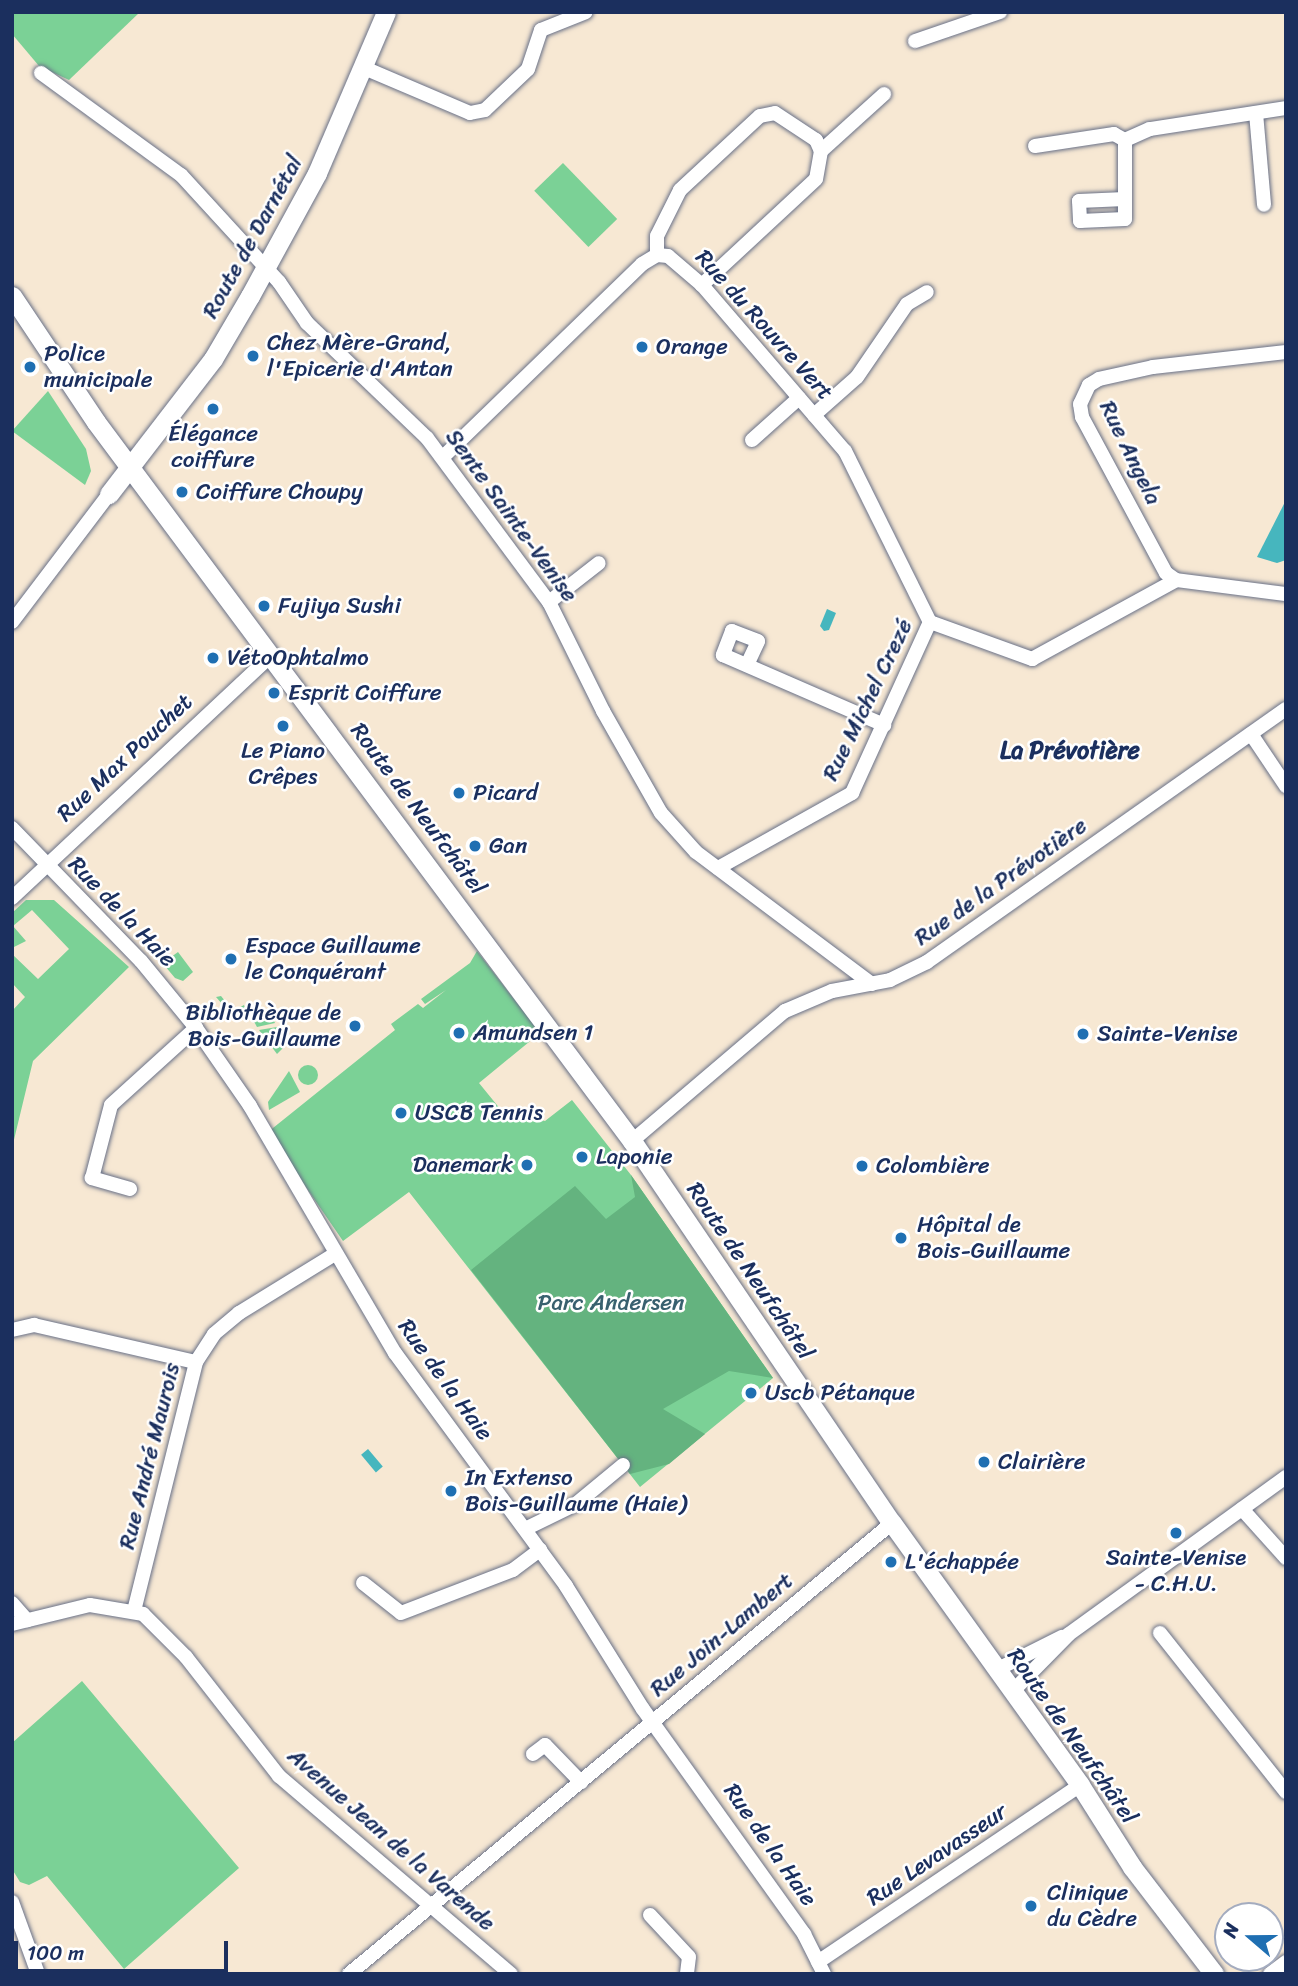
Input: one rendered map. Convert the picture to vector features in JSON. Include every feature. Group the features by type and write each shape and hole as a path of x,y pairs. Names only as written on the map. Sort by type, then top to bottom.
{"main road":[{"name":"Route de Darnétal","path":"109,494 213,359 317,173 386,12"},
{"name":"Route de Neufchâtel","path":"12,296 130,467 632,1142 892,1523 1080,1785 1132,1867 1214,1974"}],"street":[{"path":"362,67 470,113 485,110 528,69 541,30 586,12"},
{"path":"915,41 1000,12"},
{"name":"Sente Sainte-Venise","path":"41,73 181,175 264,269 279,282 306,323 443,457 549,602 603,711 661,813 718,868 872,984"},
{"path":"821,151 884,94"},
{"path":"1125,140 1150,129 1286,108"},
{"path":"657,255 657,236 680,190 760,116 775,113 816,139 821,151 816,179 702,285"},
{"path":"1256,113 1264,205"},
{"path":"1035,146 1114,134 1125,140"},
{"path":"1125,140 1125,199"},
{"name":"Rue du Rouvre Vert","path":"443,457 642,264 657,255 682,264 845,451 930,622"},
{"path":"814,415 857,377 907,304 927,292"},
{"name":"Rue Angela","path":"1176,580 1166,573 1082,417 1083,395 1099,379 1153,367 1286,352"},
{"path":"752,440 799,398"},
{"path":"12,622 109,494"},
{"path":"549,602 599,563"},
{"path":"1176,580 1286,594"},
{"name":"Rue Michel Crezé","path":"718,868 852,793 930,622 1032,659 1043,657 1176,580"},
{"name":"Rue Max Pouchet","path":"12,898 272,655"},
{"path":"747,665 884,724"},
{"name":"Rue de la Prévotière","path":"632,1142 785,1010 832,991 890,980 961,941 1286,709"},
{"path":"1251,734 1286,786"},
{"name":"Rue de la Haie","path":"12,828 141,961 196,1028 250,1106 395,1353 540,1550 653,1721 738,1835 821,1968"},
{"path":"130,1189 92,1178 111,1105 196,1028"},
{"name":"Rue André Maurois","path":"134,1611 196,1362 214,1334 239,1313 335,1254"},
{"path":"12,1330 34,1325 196,1362"},
{"path":"525,1529 576,1503 623,1465"},
{"path":"996,1670 1069,1634 1286,1477"},
{"path":"1242,1509 1286,1558"},
{"name":"Rue Join-Lambert","path":"349,1974 892,1523"},
{"path":"363,1583 401,1613 513,1570 540,1550"},
{"path":"12,1602 20,1622"},
{"name":"Avenue Jean de la Varende","path":"20,1622 90,1605 134,1611 162,1629 279,1776 511,1974"},
{"path":"1160,1633 1286,1792"},
{"path":"1012,1692 1069,1634"},
{"path":"534,1754 545,1745 580,1782"},
{"name":"Rue Levavasseur","path":"821,1968 1080,1785"},
{"path":"12,1902 38,1974"},
{"path":"650,1915 689,1957 687,1974"},
{"path":"1270,1974 1286,1962"}],"green space":[{"path":"12,12 140,12 69,80 39,66 12,34"},
{"path":"563,163 617,219 588,247 534,191"},
{"path":"48,391 86,449 91,471 85,485 12,431"},
{"path":"26,900 54,900 129,967 33,1061 12,1148 12,1011 25,997 12,983 12,954 38,979 69,949 32,910 13,926 26,941 12,948 12,913"},
{"path":"159,950 167,960 178,952 193,972 183,981 175,978 154,953"},
{"path":"477,951 540,1033 479,1083 501,1110 545,1121 572,1100 631,1175 773,1378 640,1487 409,1192 343,1241 268,1132 395,1030 391,1024 418,1004 423,1008 446,990 425,1004 421,999 470,963"},
{"path":"221,996 233,1011 244,1005 246,1014 238,1022 216,997"},
{"path":"270,1013 275,1023 257,1027 251,1016"},
{"path":"277,1027 285,1046 277,1054 259,1030"},
{"path":"308,1065 315,1068 318,1075 315,1082 308,1085 301,1082 298,1075 301,1068"},
{"path":"289,1071 300,1092 269,1110 268,1102"},
{"name":"Parc Andersen","path":"631,1175 773,1378 729,1371 663,1409 705,1434 669,1464 630,1474 471,1270 575,1186 606,1219 635,1197"},
{"path":"82,1681 239,1868 124,1969 47,1876 29,1885 20,1882 12,1869 12,1743"}],"water":[{"path":"1286,500 1286,560 1277,563 1257,557"},
{"path":"827,609 836,613 829,630 824,631 820,626"},
{"path":"368,1449 383,1467 376,1472 361,1455"}],"place":[{"name":"Orange","path":"642,347"},
{"name":"Chez Mère-Grand, l'Epicerie d'Antan","path":"253,356"},
{"name":"Police municipale","path":"30,367"},
{"name":"Élégance coiffure","path":"213,409"},
{"name":"Coiffure Choupy","path":"182,492"},
{"name":"Fujiya Sushi","path":"264,606"},
{"name":"VétoOphtalmo","path":"213,658"},
{"name":"Esprit Coiffure","path":"274,693"},
{"name":"Le Piano Crêpes","path":"283,726"},
{"name":"Picard","path":"459,793"},
{"name":"Gan","path":"475,846"},
{"name":"Espace Guillaume le Conquérant","path":"231,959"},
{"name":"Bibliothèque de Bois-Guillaume","path":"355,1026"},
{"name":"Amundsen 1","path":"459,1033"},
{"name":"Sainte-Venise","path":"1083,1034"},
{"name":"USCB Tennis","path":"401,1113"},
{"name":"Laponie","path":"582,1157"},
{"name":"Danemark","path":"527,1165"},
{"name":"Colombière","path":"862,1166"},
{"name":"Hôpital de Bois-Guillaume","path":"901,1238"},
{"name":"Uscb Pétanque","path":"751,1393"},
{"name":"Clairière","path":"984,1462"},
{"name":"In Extenso Bois-Guillaume (Haie)","path":"451,1491"},
{"name":"Sainte-Venise - C.H.U.","path":"1176,1533"},
{"name":"L'échappée","path":"891,1562"},
{"name":"Clinique du Cèdre","path":"1031,1906"}],"district":[{"name":"La Prévotière","path":"1070,751"}]}
